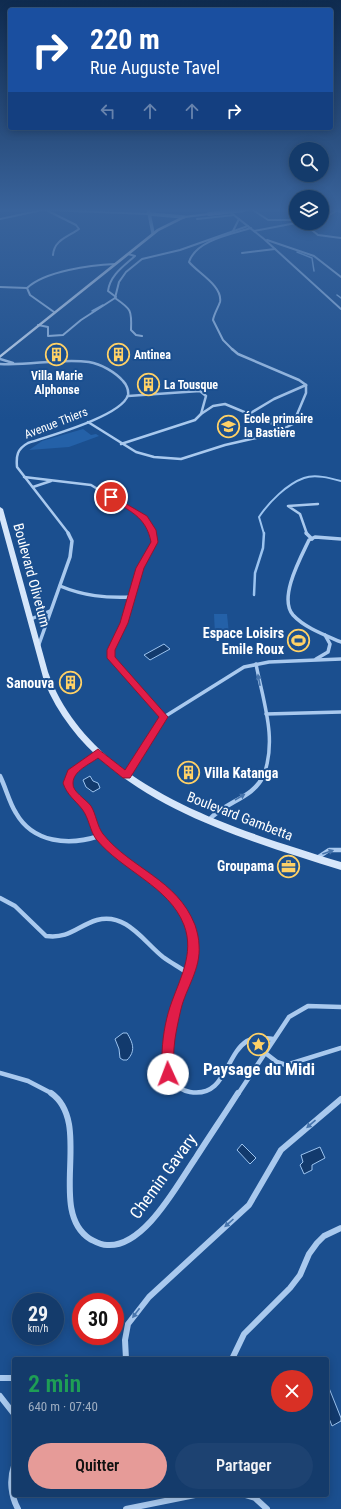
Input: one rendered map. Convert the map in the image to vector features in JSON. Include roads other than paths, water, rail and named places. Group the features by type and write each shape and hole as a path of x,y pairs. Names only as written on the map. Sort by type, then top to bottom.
{"main road":[{"path":"0,358 38,325 97,278"},
{"name":"Boulevard Olivetum","path":"0,509 38,647"},
{"name":"Boulevard Gambetta","path":"38,647 46,678 59,704 77,730 98,753 127,776 169,801 209,820 317,859 341,866"}],"street":[{"path":"0,287 27,288 32,283 45,278"},
{"path":"112,278 108,284 108,291 130,309 132,316 131,330 136,335 142,336"},
{"path":"38,325 48,327 48,337 58,337 115,298 119,282 122,278"},
{"path":"206,278 219,294 220,298 213,320 223,340 238,354 299,380 306,385"},
{"path":"307,278 341,309"},
{"path":"27,288 30,295 54,312"},
{"path":"0,358 19,365"},
{"path":"0,365 72,361 91,362 120,378 127,386 128,396 200,391 206,396 200,414"},
{"path":"248,414 274,398 306,385"},
{"path":"88,422 121,444 145,455 166,459 182,459 225,445 273,434 293,424 306,393 306,385"},
{"name":"Avenue Thiers","path":"38,647 70,557 72,541 68,533 24,477 15,463 16,455 22,446 42,437 88,422 118,407 128,396"},
{"path":"121,444 191,423 200,414 212,406 221,404 283,428"},
{"path":"24,477 91,485 139,514 149,524 154,536 154,542 140,568 124,623 111,650 111,658 164,717"},
{"path":"33,488 56,480"},
{"path":"312,539 306,533 300,514 288,506 318,504"},
{"path":"341,539 315,537 309,540 289,590 288,602 290,610 297,618 341,642"},
{"path":"60,586 85,596 97,598 131,597"},
{"path":"31,619 51,611"},
{"path":"313,661 328,652 330,644 324,633"},
{"path":"330,644 341,642"},
{"path":"328,652 334,658 340,659"},
{"path":"127,776 164,717 244,668 256,664 340,659"},
{"path":"209,820 221,807 251,790 261,780 267,767 270,742 256,664"},
{"path":"266,714 341,712"},
{"path":"98,753 72,772 68,783 70,790 87,808 99,836 115,852 170,894 183,912 190,926 194,945 189,974 175,1008 168,1049 168,1074 172,1081 189,1092 212,1088 221,1081 236,1052 247,1040 263,1037 272,1039"},
{"path":"0,776 16,813 30,830 41,836 70,843 81,842 99,836"},
{"path":"317,859 330,850 341,850"},
{"path":"0,898 15,906 46,936 55,938 64,936 98,920 115,920 126,924 142,936 163,957 189,974"},
{"name":"Chemin Gavary","path":"0,1073 21,1079 55,1094 66,1110 70,1136 71,1201 75,1224 88,1240 106,1246 123,1242 143,1230 159,1212 272,1039 289,1016 299,1008 310,1004 341,1007"},
{"path":"264,1052 273,1060 286,1064 328,1050 341,1048"},
{"path":"126,1357 125,1340 128,1324 149,1296 249,1205 281,1150 341,1099"},
{"path":"233,1357 244,1334 290,1288 309,1254 317,1243 324,1236 341,1228"},
{"path":"0,1378 12,1378"},
{"path":"0,1396 12,1411"},
{"path":"12,1479 12,1490"},
{"path":"13,1497 18,1509"},
{"path":"126,1509 185,1497"},
{"path":"252,1497 267,1509"}],"waterway":[{"path":"337,295 341,298"},
{"path":"92,311 103,305"},
{"path":"264,534 259,517 268,505 285,489 304,478 313,476 341,481"},
{"path":"254,595 255,573 263,548 264,534"}],"place":[{"name":"Villa Marie Alphonse","path":"57,355"},
{"name":"Antinea","path":"118,355"},
{"name":"La Tousque","path":"148,385"},
{"name":"École primaire la Bastière","path":"229,426"},
{"name":"Espace Loisirs Emile Roux","path":"299,641"},
{"name":"Sanouva","path":"70,683"},
{"name":"Villa Katanga","path":"188,773"},
{"name":"Groupama","path":"289,866"},
{"name":"Paysage du Midi","path":"259,1045"}]}
